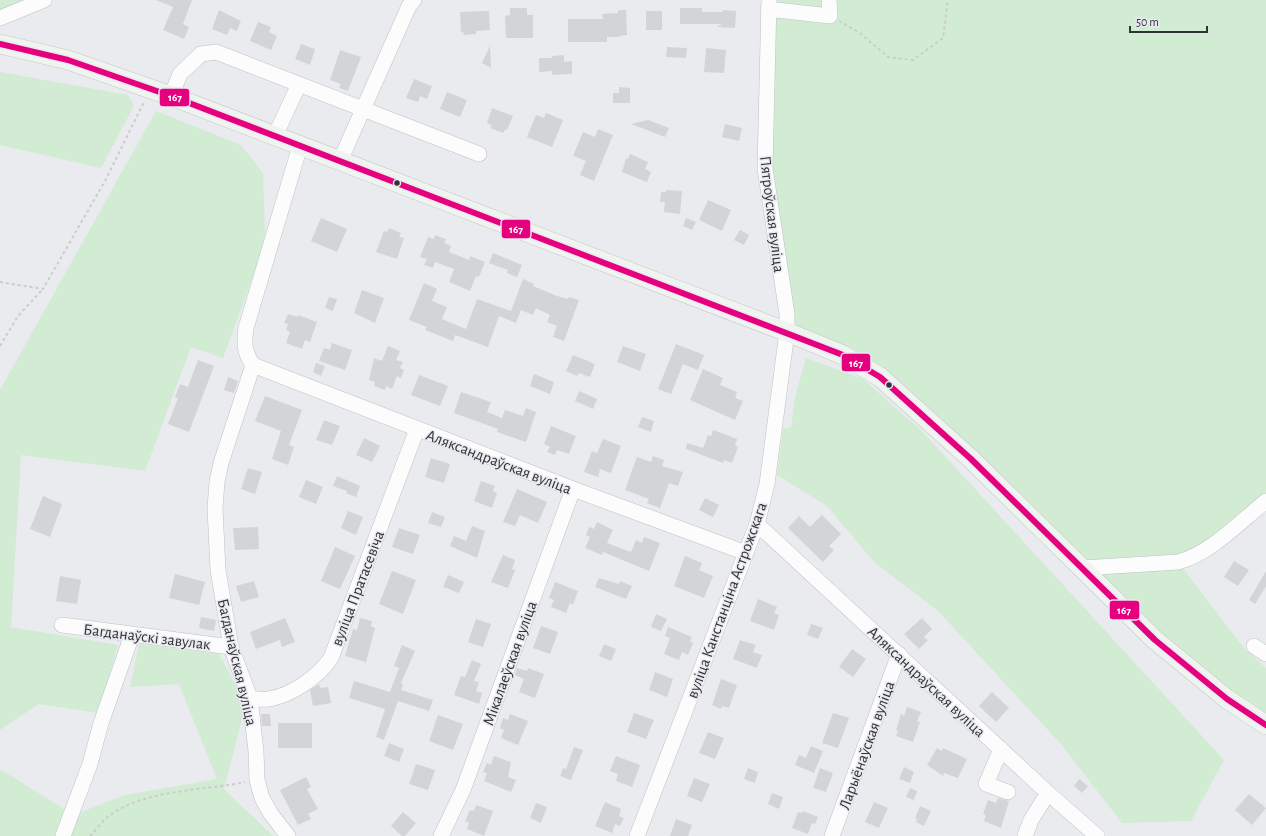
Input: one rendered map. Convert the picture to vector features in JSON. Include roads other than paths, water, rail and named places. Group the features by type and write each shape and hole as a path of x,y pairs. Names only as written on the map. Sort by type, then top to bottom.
{"main road":[{"path":"0,44 68,60 150,88 788,332 843,355 880,377 971,459 1155,640 1227,699 1266,725"}],"street":[{"path":"0,18 44,0"},
{"path":"340,161 409,6 414,0"},
{"path":"769,5 830,16 829,0"},
{"name":"Пятроўская вуліца","path":"769,5 766,168 787,314 788,332"},
{"path":"171,96 180,74 201,54 216,52 479,154"},
{"path":"275,136 299,84"},
{"path":"253,365 245,352 244,342 246,328 300,146"},
{"name":"вуліца Канстанціна Астрожскага","path":"637,836 757,524 767,484 788,332"},
{"name":"Аляксандраўская вуліца","path":"253,365 573,489 746,553"},
{"name":"Багданаўская вуліца","path":"253,365 221,463 217,482 215,508 218,570 231,647 250,698 256,751 257,780 262,798 271,814 288,836"},
{"name":"вуліца Пратасевіча","path":"250,698 268,699 286,694 307,682 325,667 331,658 418,429"},
{"name":"Мікалаеўская вуліца","path":"441,836 463,790 573,489"},
{"path":"1083,568 1178,562 1187,560 1200,553 1266,501"},
{"name":"Аляксандраўская вуліца","path":"757,524 1000,749 1097,836"},
{"name":"Багданаўскі завулак","path":"62,625 231,647"},
{"path":"63,836 90,764 101,723 132,635"},
{"name":"Ларыёнаўская вуліца","path":"832,836 899,654"},
{"path":"1000,749 986,784 1008,792"},
{"path":"1025,836 1031,820 1048,793"}]}
